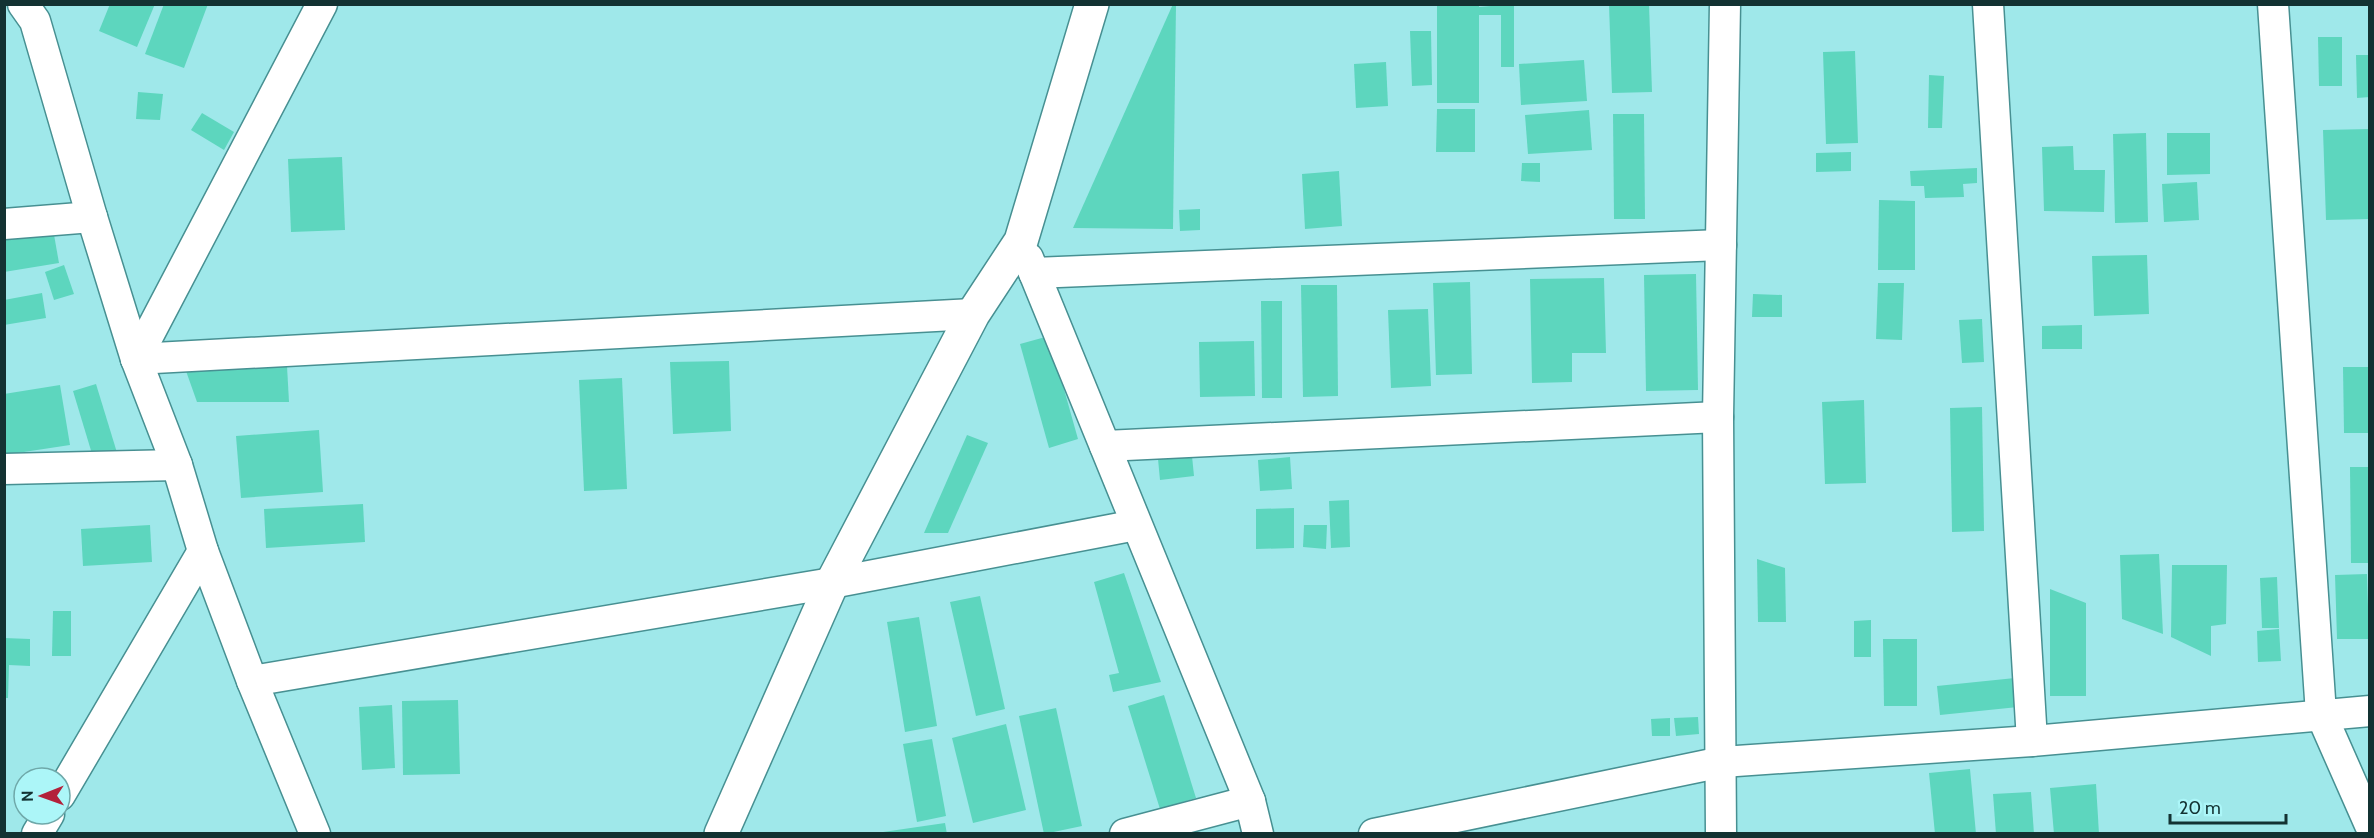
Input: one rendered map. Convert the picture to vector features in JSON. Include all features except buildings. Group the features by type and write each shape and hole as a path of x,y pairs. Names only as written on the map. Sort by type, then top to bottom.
{"street":[{"path":"136,359 322,4"},
{"path":"721,834 832,583 973,314 1021,241 1092,4"},
{"path":"1721,834 1719,417 1725,4"},
{"path":"1989,4 2032,741"},
{"path":"2274,4 2321,714 2370,825"},
{"path":"34,10 92,217 136,359 177,465 203,551 252,681 315,834"},
{"path":"4,224 92,217"},
{"path":"1021,241 1250,801 1258,834"},
{"path":"1034,273 1721,245"},
{"path":"136,359 973,314"},
{"path":"1105,446 1719,417"},
{"path":"4,469 177,465"},
{"path":"252,681 832,583 1136,525"},
{"path":"72,775 203,551"},
{"path":"1374,834 1722,762 2032,741 2370,711"},
{"path":"1125,834 1250,801"}]}
